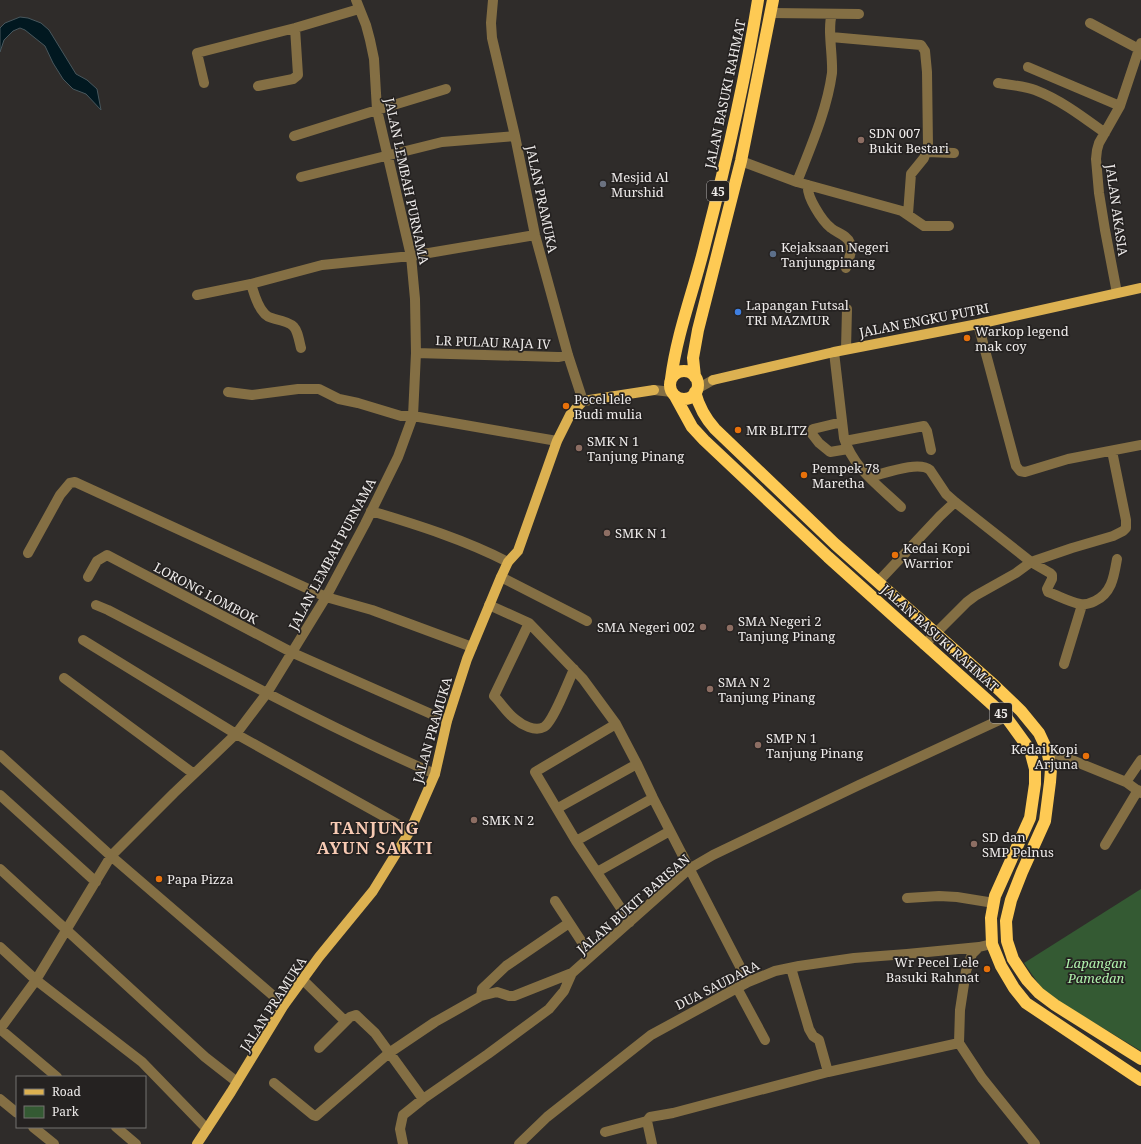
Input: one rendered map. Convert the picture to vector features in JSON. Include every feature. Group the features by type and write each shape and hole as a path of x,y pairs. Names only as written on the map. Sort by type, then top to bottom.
{"highway":[{"name":"JALAN BASUKI RAHMAT","path":"758,0 744,79 726,161 705,246 674,353 672,387 692,427 704,440 828,557 1006,717 1030,750 1035,769 1035,784 1030,818 995,896 991,918 992,944 1001,966 1014,988 1026,1003 1141,1080"},
{"name":"JALAN BASUKI RAHMAT","path":"773,0 772,13 741,161 698,330 694,358 700,409 714,429 835,544 994,685 1021,712 1039,733 1047,750 1050,770 1045,821 1011,900 1006,921 1007,940 1013,959 1027,980 1039,993 1055,1005 1141,1059"},
{"path":"744,79 758,81"},
{"path":"681,371 690,372 696,384 687,398 678,398 672,387 673,376 681,371"},
{"path":"1009,866 1022,872"}],"main road":[{"name":"JALAN ENGKU PUTRI","path":"713,380 846,349 978,324 1141,288"},
{"path":"582,401 654,390"},
{"name":"JALAN PRAMUKA","path":"197,1144 284,1005 319,957 372,891 410,831 435,774 447,721 472,647 508,562 518,551 557,441 570,415 582,401"}],"street":[{"name":"JALAN PRAMUKA","path":"493,0 491,23 492,38 515,136 535,235 582,401"},
{"path":"204,82 197,53 295,28 357,5"},
{"name":"JALAN LEMBAH PURNAMA","path":"0,1029 36,980 111,856 236,734 267,694 326,597 372,511 398,457 413,416 416,353 415,299 411,256 377,110 374,59 366,25 357,5"},
{"path":"772,13 859,14"},
{"path":"797,182 816,134 827,98 832,73 830,21 832,14"},
{"path":"1090,23 1140,46"},
{"path":"258,86 293,79 298,75 295,28"},
{"path":"831,37 921,45 924,48 927,72 928,146 924,158 911,174 908,214"},
{"name":"JALAN AKASIA","path":"1117,293 1105,230 1096,159 1099,143 1120,106 1140,46"},
{"path":"1028,67 1120,106"},
{"path":"998,83 1040,92 1075,111 1105,133"},
{"path":"294,136 446,89"},
{"path":"301,178 442,142 515,136"},
{"path":"926,152 954,153"},
{"path":"741,161 797,182 902,211 924,226 949,226"},
{"path":"808,185 809,197 822,218 830,228 844,236 850,242 850,253 846,268"},
{"path":"197,295 251,284 322,266 411,256 535,235"},
{"path":"251,284 258,304 264,313 271,318 291,324 297,332 301,348"},
{"path":"846,309 846,349"},
{"path":"978,324 1016,466 1020,471 1030,471 1068,459 1141,445"},
{"path":"834,352 846,445 855,462 900,507"},
{"name":"LR PULAU RAJA IV","path":"416,353 558,357 568,355"},
{"path":"696,384 713,380"},
{"path":"654,390 672,387"},
{"path":"228,392 252,395 298,389 319,389 339,399 377,408 401,416 413,416 557,441"},
{"path":"842,422 813,429 812,434 830,452 846,445 924,426 927,431 932,450"},
{"path":"924,644 967,602 1032,562 1113,536 1124,531 1126,528 1126,520 1112,451"},
{"path":"869,477 911,466 926,466 946,494 955,502 1032,562 1052,575 1052,579 1047,589 1048,592 1082,605 1092,603 1106,594 1112,583 1117,559"},
{"path":"28,552 60,495 70,483 76,482 326,597 372,610 472,647"},
{"path":"878,582 955,502"},
{"path":"372,511 447,536 492,553 508,562"},
{"name":"LORONG LOMBOK","path":"88,577 97,561 107,555 293,652 447,721"},
{"path":"501,577 587,621"},
{"path":"96,604 267,694 390,754 435,774"},
{"path":"489,605 530,623 583,679 616,724 748,982"},
{"path":"1064,664 1082,605"},
{"path":"530,623 494,696 515,719 530,728 539,729 546,725 554,713 574,669"},
{"path":"83,640 236,734 410,831"},
{"path":"64,678 194,774"},
{"name":"JALAN BUKIT BARISAN","path":"403,1144 400,1128 404,1115 423,1099 549,1009 564,991 572,973 689,869 713,855 1006,717"},
{"path":"616,724 535,772 576,840 630,922"},
{"path":"1047,750 1126,782 1139,792 1105,845"},
{"path":"0,755 111,856 284,1005"},
{"path":"1126,782 1141,760"},
{"path":"558,808 637,764"},
{"path":"0,795 96,882"},
{"path":"576,840 653,798"},
{"path":"597,872 670,831"},
{"path":"0,868 205,1057 237,1082"},
{"path":"907,898 939,896 957,897 994,903"},
{"path":"555,901 591,956"},
{"path":"481,996 482,989 506,966 569,923"},
{"name":"DUA SAUDARA","path":"519,1144 547,1117 651,1035 748,982 775,971 854,958 979,947 992,944"},
{"path":"0,947 36,980 142,1062 207,1129"},
{"path":"979,947 972,954 966,971 960,1010 959,1043 982,1078 1035,1144"},
{"path":"791,968 809,1029 813,1036 819,1040 828,1072"},
{"path":"274,1083 316,1116 389,1053 435,1022 481,996 497,992 514,996 572,973"},
{"path":"303,980 345,1021"},
{"path":"736,988 765,1040"},
{"path":"319,1048 345,1021 356,1015 374,1033 423,1099"},
{"path":"0,1029 56,1076"},
{"path":"606,1132 647,1122 650,1117 673,1113 828,1072 959,1043"},
{"path":"0,1099 16,1112"},
{"path":"647,1122 652,1144"},
{"path":"34,1128 54,1144"},
{"path":"117,1128 136,1144"}],"green space":[{"name":"Lapangan Pamedan","path":"1141,889 1141,1051 1045,993 1024,963"}],"water":[{"path":"20,17 28,18 41,23 49,30 76,74 87,80 97,89 101,110 86,94 73,89 63,79 45,46 25,30 20,28 13,31 4,40 0,52 0,28 5,23"}],"place":[{"name":"SDN 007 Bukit Bestari","path":"861,140"},
{"name":"Mesjid Al Murshid","path":"603,184"},
{"name":"Kejaksaan Negeri Tanjungpinang","path":"773,254"},
{"name":"Lapangan Futsal TRI MAZMUR","path":"738,312"},
{"name":"Warkop legend mak coy","path":"967,338"},
{"name":"Pecel lele Budi mulia","path":"566,406"},
{"name":"MR BLITZ","path":"738,430"},
{"name":"SMK N 1 Tanjung Pinang","path":"579,448"},
{"name":"Pempek 78 Maretha","path":"804,475"},
{"name":"SMK N 1","path":"607,533"},
{"name":"Kedai Kopi Warrior","path":"895,555"},
{"name":"SMA Negeri 002","path":"703,627"},
{"name":"SMA Negeri 2 Tanjung Pinang","path":"730,628"},
{"name":"SMA N 2 Tanjung Pinang","path":"710,689"},
{"name":"SMP N 1 Tanjung Pinang","path":"758,745"},
{"name":"Kedai Kopi Arjuna","path":"1086,756"},
{"name":"SMK N 2","path":"474,820"},
{"name":"SD dan SMP Pelnus","path":"974,844"},
{"name":"Papa Pizza","path":"159,879"},
{"name":"Wr Pecel Lele Basuki Rahmat","path":"987,969"}],"district":[{"name":"TANJUNG AYUN SAKTI","path":"375,837"}]}
